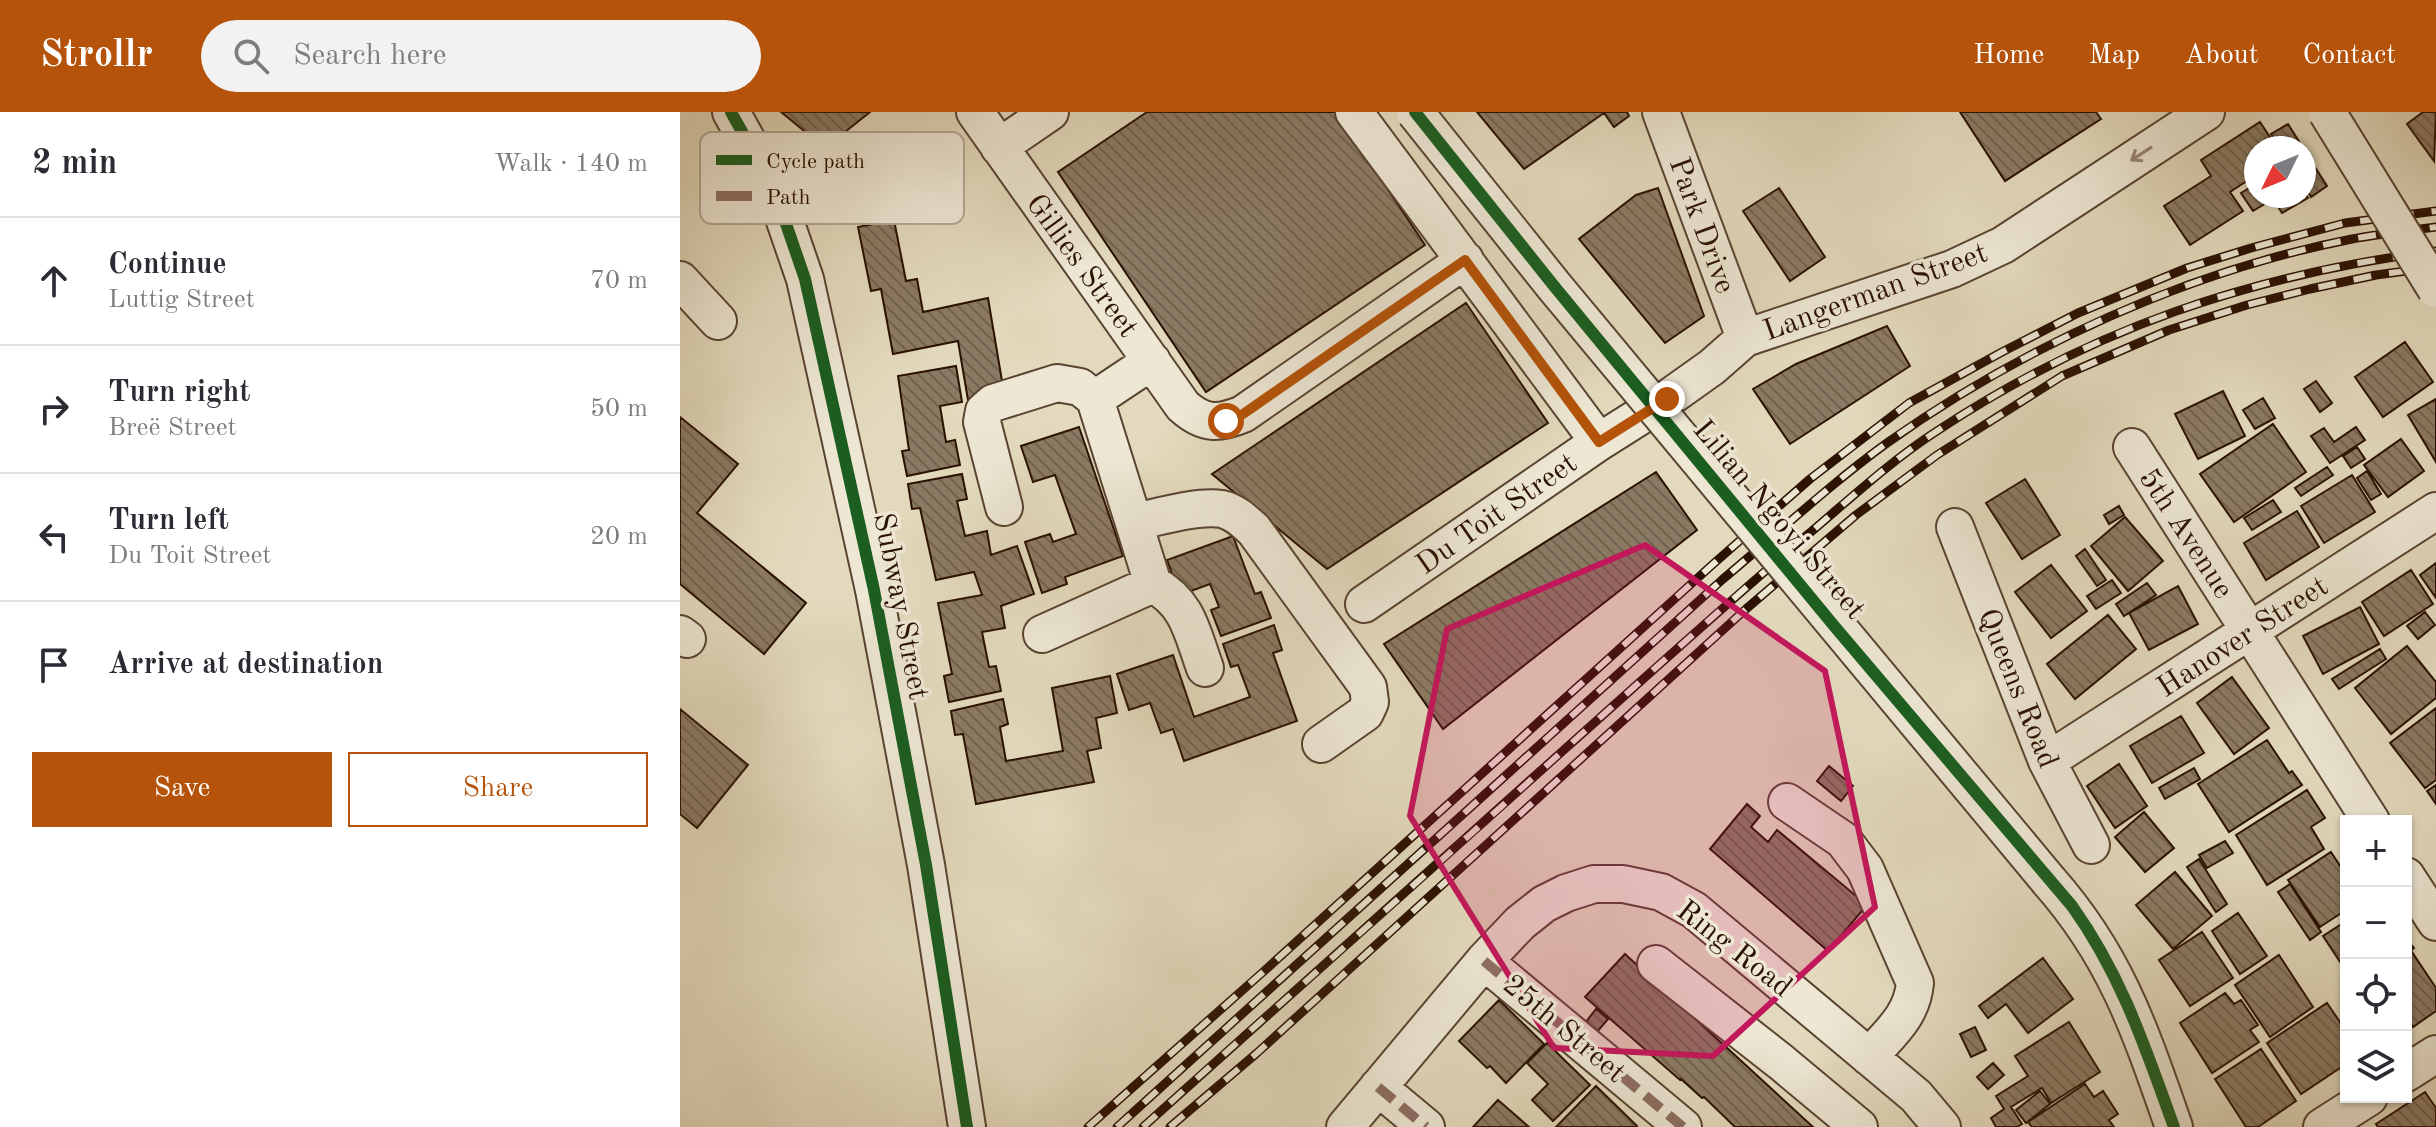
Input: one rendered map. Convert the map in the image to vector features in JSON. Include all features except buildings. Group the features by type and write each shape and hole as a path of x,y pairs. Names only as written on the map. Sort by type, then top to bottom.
{"street":[{"name":"Subway Street","path":"731,112 742,132"},
{"name":"Gillies Street","path":"975,112 1183,406 1194,416 1226,421 1243,414 1465,260"},
{"path":"999,147 1050,112"},
{"path":"1354,112 1599,442"},
{"name":"Lilian Ngoyi Street","path":"1415,112 1574,310 2072,906 2110,964 2128,1002 2174,1127"},
{"name":"Park Drive","path":"1661,112 1745,338"},
{"name":"Langerman Street","path":"1745,338 1952,269 2003,245 2206,112"},
{"path":"2327,112 2436,289"},
{"name":"Subway Street","path":"786,224 805,279 874,590 926,865 967,1127"},
{"path":"680,280 718,321"},
{"name":"Du Toit Street","path":"1364,604 1678,391 1745,338"},
{"path":"1095,399 1152,361"},
{"path":"1004,507 982,422 984,411 993,403 1057,383 1080,387 1095,399 1153,584 1185,611 1205,668"},
{"name":"5th Avenue","path":"2132,447 2367,815"},
{"path":"1134,522 1205,509 1224,510 1240,517 1254,530 1368,687 1370,702 1365,713 1321,744"},
{"name":"Hanover Street","path":"2047,761 2436,511"},
{"name":"Queens Road","path":"1955,527 2047,761 2091,845"},
{"path":"1042,634 1153,584"},
{"path":"1787,802 1843,840 1865,869 1915,983 1914,1000 1908,1012 1869,1057"},
{"name":"Ring Road","path":"1345,1127 1484,961 1520,923 1544,904 1566,893 1594,884 1623,884 1661,892 1694,910 1916,1096 1942,1127"},
{"path":"2412,885 2436,922"},
{"name":"25th Street","path":"1484,961 1683,1127"},
{"path":"1656,964 1859,1127"},
{"path":"1781,1062 1822,1019"},
{"path":"2412,1069 2436,1054"},
{"path":"1378,1087 1426,1127"},
{"path":"2322,1127 2360,1103"}],"highlighted area":[{"path":"1645,545 1825,671 1875,907 1713,1056 1554,1048 1410,816 1447,629"}],"railway":[{"path":"1088,1127 1712,565 1810,479 1909,403 2078,313 2187,268 2345,223 2436,211"},
{"path":"1117,1127 1723,579 1887,443 1994,375 2050,345 2168,292 2290,253 2352,239 2436,227"},
{"path":"1143,1127 1719,612 1920,442 2055,363 2176,311 2302,275 2436,251"},
{"path":"1170,1127 1257,1053 1746,609 1856,515 1937,455 2062,376 2169,330 2310,289 2376,275 2436,267"}],"marked path":[{"path":"1484,961 1683,1127"},
{"path":"1378,1087 1426,1127"}],"cycle path":[{"path":"731,112 742,132"},
{"path":"1415,112 1835,627 2072,906 2119,986 2174,1127"},
{"path":"786,224 805,279 874,590 926,865 967,1127"}],"route":[{"path":"1226,421 1243,414 1465,260 1599,442 1667,399"}]}
